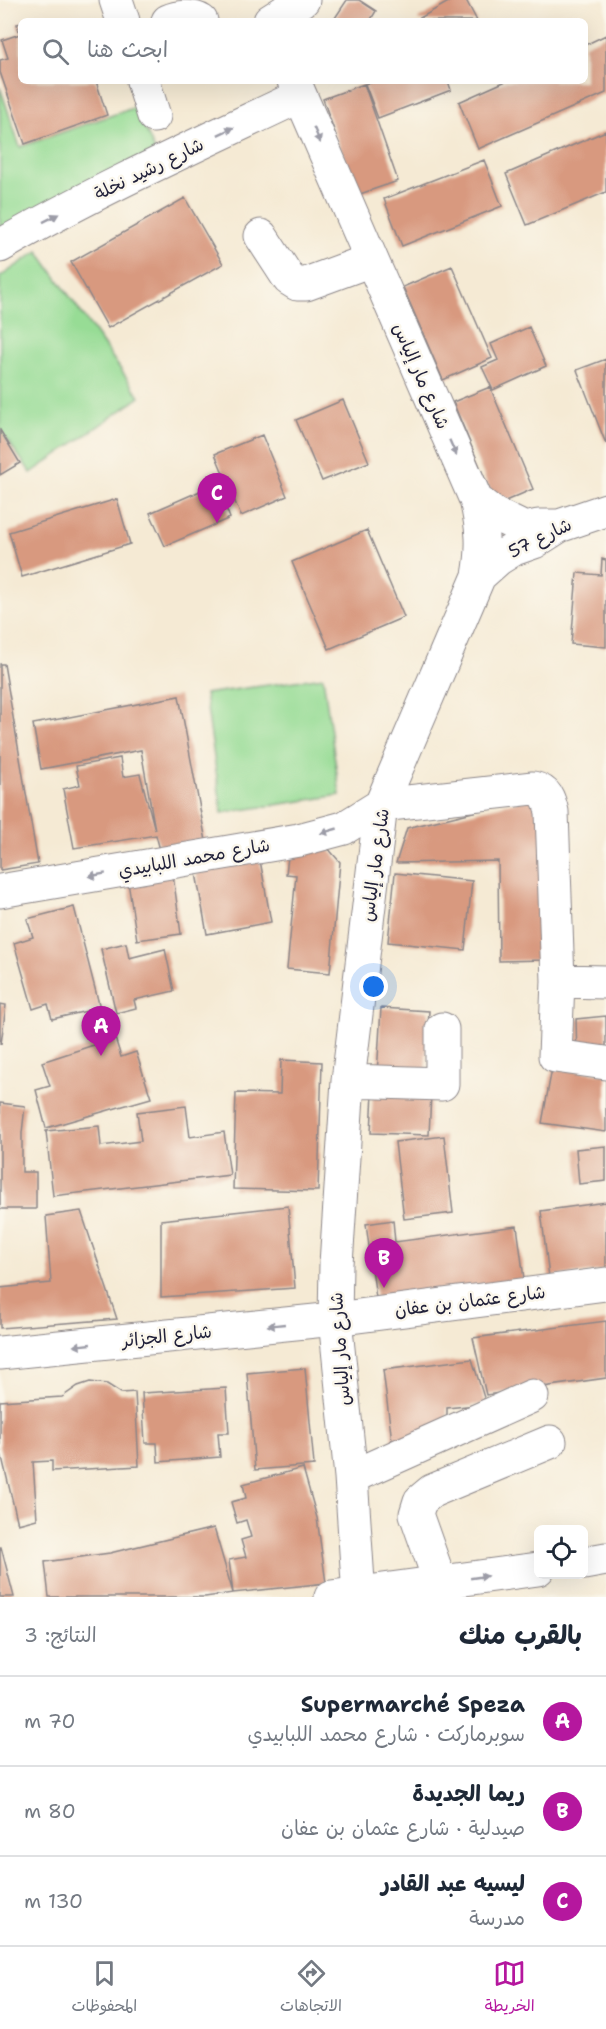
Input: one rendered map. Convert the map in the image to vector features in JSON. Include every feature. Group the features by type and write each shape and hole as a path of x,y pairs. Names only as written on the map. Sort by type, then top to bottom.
{"street":[{"path":"116,0 122,18"},
{"path":"261,0 268,18"},
{"path":"274,18 303,0"},
{"path":"174,18 197,18"},
{"path":"143,84 154,116"},
{"name":"شارع رشيد نخلة","path":"0,246 297,89"},
{"name":"شارع مار إلياس","path":"297,89 476,500 484,548 479,576 381,805 348,1081 336,1264 335,1319 351,1477 350,1596"},
{"path":"261,236 289,279 297,284 306,284 371,260"},
{"path":"476,500 494,514 525,529 538,526 560,526"},
{"name":"شارع 57","path":"479,576 498,559 514,549 534,542 560,526 606,510"},
{"path":"381,805 533,788 544,792 549,798 552,812 558,981 555,1056 606,1063"},
{"name":"شارع محمد اللبابيدي","path":"0,891 299,840 344,828 381,805"},
{"path":"558,981 606,982"},
{"path":"348,1081 442,1084 442,1029"},
{"name":"شارع عثمان بن عفان","path":"335,1319 606,1284"},
{"name":"شارع الجزائر","path":"0,1353 335,1319"},
{"path":"351,1477 532,1396"},
{"path":"440,1582 416,1514 420,1501 432,1491 550,1442"},
{"path":"588,1562 606,1559"},
{"path":"350,1596 534,1570"}],"green space":[{"path":"0,87 20,147 136,107 157,156 0,240"},
{"path":"38,251 140,397 31,473 0,430 0,277"},
{"path":"323,677 340,795 222,813 205,694"}],"building":[{"path":"347,0 359,0 376,11 372,18 335,18"},
{"path":"452,0 466,0 475,18 420,18"},
{"path":"18,35 18,84 97,84 107,115 25,144 0,72 0,60 8,58 2,40"},
{"path":"606,35 606,93 478,149 459,102 499,84 588,84 588,44"},
{"path":"364,84 398,181 357,195 323,99"},
{"path":"365,84 449,84 451,90 378,118"},
{"path":"606,131 606,192 527,225 506,174"},
{"path":"484,160 502,206 402,246 384,199"},
{"path":"185,198 223,264 108,328 71,262"},
{"path":"452,266 492,358 443,380 403,287"},
{"path":"529,327 546,366 493,390 482,367 498,360 491,344"},
{"path":"606,359 606,444 577,370"},
{"path":"490,387 533,489 496,505 453,402"},
{"path":"343,400 369,462 322,481 296,420"},
{"path":"0,430 20,463 0,475"},
{"path":"262,435 287,496 241,516 215,454"},
{"path":"216,484 230,518 165,546 150,513"},
{"path":"117,499 130,544 22,577 9,532"},
{"path":"367,530 404,617 329,649 292,562"},
{"path":"602,559 606,560 606,647 571,644 577,573 601,575"},
{"path":"0,664 4,664 38,864 0,870"},
{"path":"179,696 206,841 160,850 156,835 74,848 63,789 80,785 76,766 120,758 123,777 140,774 155,830 141,750 41,769 33,724"},
{"path":"532,798 544,813 545,960 499,961 498,861 396,863 407,828"},
{"path":"326,846 340,862 330,973 287,969 296,875 286,874 288,857"},
{"path":"260,860 271,922 207,934 196,873"},
{"path":"395,873 472,881 465,950 388,942"},
{"path":"173,875 181,934 137,940 128,882"},
{"path":"74,907 100,1008 52,1019 48,1004 33,1009 14,943 33,937 27,919"},
{"path":"126,943 129,958 165,949 174,991 134,1000 136,1008 116,1013 101,949"},
{"path":"0,1004 6,1005 1,1044 0,1044"},
{"path":"381,1008 429,1011 425,1078 377,1075"},
{"path":"606,1016 606,1063 577,1059 576,1019"},
{"path":"115,1038 121,1057 136,1052 151,1098 46,1128 36,1090 50,1086 42,1062"},
{"path":"281,1060 322,1062 318,1191 233,1189 236,1093 280,1094"},
{"path":"552,1068 606,1074 606,1132 542,1123"},
{"path":"373,1092 431,1094 429,1135 371,1133"},
{"path":"0,1103 25,1106 22,1172 36,1172 36,1209 0,1209"},
{"path":"186,1106 190,1137 224,1132 230,1175 53,1196 46,1131 99,1126 101,1146 141,1141 137,1112"},
{"path":"444,1136 453,1213 404,1219 395,1142"},
{"path":"606,1146 606,1181 579,1184 576,1149"},
{"path":"606,1202 606,1270 549,1277 541,1211"},
{"path":"288,1206 295,1288 161,1297 161,1220"},
{"path":"81,1211 117,1319 0,1328 0,1288 51,1283 46,1216"},
{"path":"393,1220 395,1242 517,1226 524,1279 376,1298 366,1224"},
{"path":"606,1321 606,1378 486,1395 473,1338"},
{"path":"472,1359 486,1404 447,1408 447,1429 393,1449 383,1370"},
{"path":"305,1368 314,1465 255,1470 247,1373"},
{"path":"90,1382 107,1384 121,1393 135,1392 139,1466 52,1471 52,1461 33,1462 37,1519 18,1524 0,1449 0,1401 62,1397 78,1386"},
{"path":"226,1388 229,1433 218,1433 220,1457 158,1462 157,1443 145,1443 142,1393"},
{"path":"303,1468 317,1518 326,1583 233,1593 229,1560 246,1557 241,1540 251,1537 246,1520 237,1523 231,1502 246,1498 243,1484"},
{"path":"214,1528 233,1593 205,1597 49,1597 45,1562 110,1553"},
{"path":"1,1547 14,1597 0,1597"}],"place":[{"name":"لیسیه عبد القادر","path":"217,523"},
{"name":"Supermarché Speza","path":"101,1056"},
{"name":"ريما الجديدة","path":"384,1288"}]}
